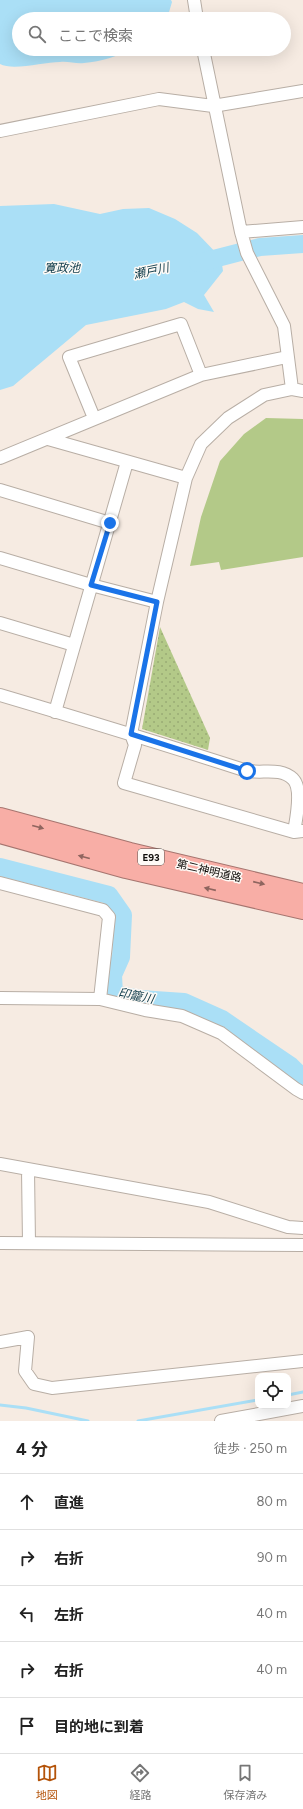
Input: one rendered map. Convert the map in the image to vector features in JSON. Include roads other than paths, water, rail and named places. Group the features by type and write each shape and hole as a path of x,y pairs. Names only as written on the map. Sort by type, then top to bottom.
{"highway":[{"name":"第二神明道路","path":"0,817 130,852 303,893"},
{"name":"第二神明道路","path":"0,834 126,869 303,910"}],"street":[{"path":"194,0 196,12"},
{"path":"0,695 131,734 247,771 283,772 294,780 299,790 299,831 124,783 135,745 131,734 157,602 186,478 201,444 228,418 264,395 298,390 287,357 284,326 248,253 241,232 213,106 204,56"},
{"path":"0,131 159,99 213,106 303,92"},
{"path":"241,232 303,227"},
{"path":"94,418 69,357 181,324 201,375"},
{"path":"0,458 201,375 287,357"},
{"path":"48,439 186,478"},
{"path":"55,712 128,462"},
{"path":"0,490 110,523"},
{"path":"0,558 91,585 157,602"},
{"path":"0,623 74,645"},
{"path":"0,883 103,910 109,917 100,999"},
{"path":"0,998 100,999 146,1010 182,1016 221,1033 296,1090 303,1093"},
{"path":"0,1164 209,1202 288,1227 303,1228"},
{"path":"28,1170 29,1243"},
{"path":"0,1243 303,1245"},
{"path":"0,1342 28,1337 25,1372 34,1384 52,1388 303,1361"},
{"path":"221,1421 303,1406"}],"water":[{"path":"0,0 171,0 172,2 169,12 12,12 12,56 116,56 97,61 81,63 53,62 13,67 0,64"},
{"name":"寛政池","path":"54,204 100,214 123,209 149,208 175,219 197,233 221,258 223,271 204,295 214,312 198,309 184,302 166,309 86,325 13,386 0,390 0,206"}],"waterway":[{"name":"瀬戸川","path":"198,263 260,247 303,244"},
{"name":"印籠川","path":"0,867 109,895 123,915 121,957 113,975 114,994 140,999 184,1002 222,1019 291,1066 303,1078"},
{"path":"291,1394 303,1392"},
{"path":"138,1421 255,1401"},
{"path":"0,1405 26,1408 88,1421"}]}
